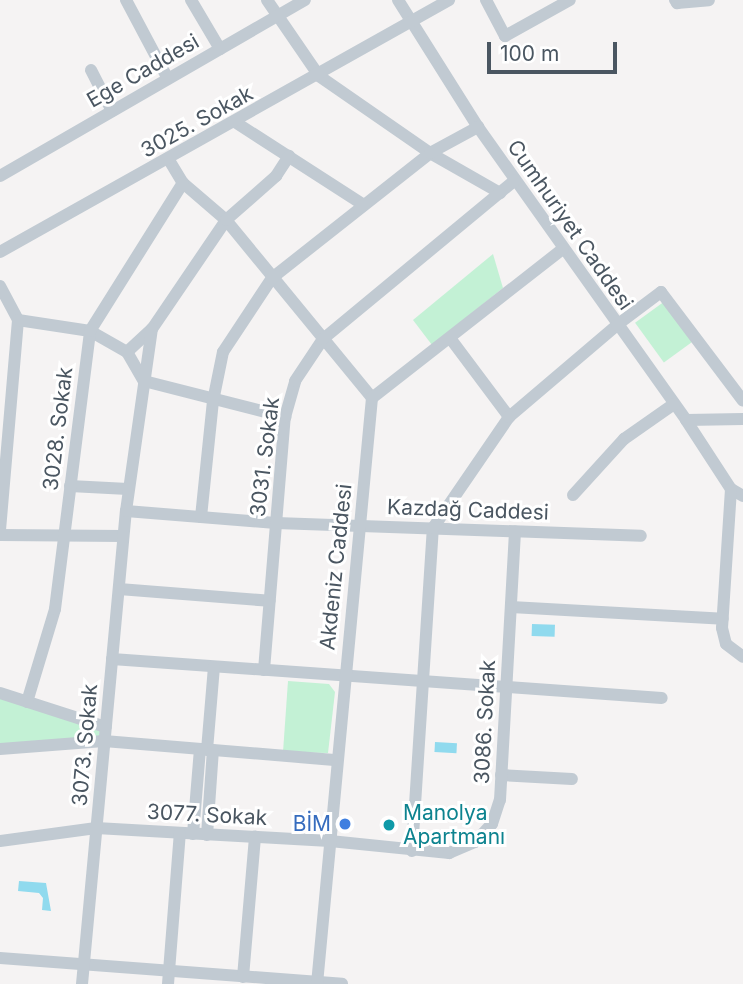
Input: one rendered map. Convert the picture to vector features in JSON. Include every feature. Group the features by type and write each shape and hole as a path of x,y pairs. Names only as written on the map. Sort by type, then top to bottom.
{"street":[{"path":"126,0 168,79"},
{"path":"191,0 220,49"},
{"path":"267,0 319,76 430,153 500,193"},
{"name":"Ege Caddesi","path":"0,176 305,0"},
{"name":"Cumhuriyet Caddesi","path":"398,0 478,127 732,488 743,496"},
{"name":"3025. Sokak","path":"0,252 319,76 449,0"},
{"path":"486,0 505,36 570,0"},
{"path":"676,2 709,0"},
{"path":"91,70 112,111"},
{"path":"235,122 364,205"},
{"path":"201,517 213,401 223,352 272,278 430,153 478,127"},
{"path":"127,352 152,329 226,220 276,176 289,156"},
{"path":"169,160 183,183 226,220 372,398 563,249"},
{"name":"3031. Sokak","path":"264,670 285,417 295,381 323,339 515,180"},
{"name":"3028. Sokak","path":"27,702 55,609 90,331 183,183"},
{"path":"0,286 18,320 0,530"},
{"path":"412,851 433,527 509,417 617,325 662,292 743,401"},
{"path":"18,320 90,331 127,352 144,381 213,401 285,417"},
{"name":"3073. Sokak","path":"82,984 128,489 152,329"},
{"path":"450,338 509,417"},
{"name":"Akdeniz Caddesi","path":"317,983 372,398"},
{"path":"573,495 624,439 674,404"},
{"path":"686,420 743,419"},
{"path":"70,486 128,489"},
{"path":"732,488 723,620 726,644 743,657"},
{"name":"Kazdağ Caddesi","path":"126,510 276,523 641,536"},
{"name":"3086. Sokak","path":"412,851 449,853 475,842 492,824 500,800 515,531"},
{"path":"0,535 123,536"},
{"path":"118,589 270,601"},
{"path":"511,607 723,620"},
{"path":"112,659 662,698"},
{"path":"207,835 207,750 214,667"},
{"path":"0,693 106,727"},
{"path":"0,749 104,741 337,760"},
{"path":"168,978 186,834 207,750"},
{"path":"501,775 572,779"},
{"name":"3077. Sokak","path":"0,841 96,828 330,841 412,851"},
{"path":"243,977 255,838"},
{"path":"0,958 168,978 243,977 342,984"}],"green space":[{"path":"493,254 503,288 432,345 413,320"},
{"path":"665,301 694,341 664,362 635,323"},
{"path":"288,681 329,684 335,692 328,753 283,752"},
{"path":"0,696 101,727 99,736 0,744"}],"water":[{"path":"532,624 555,625 555,637 532,636"},
{"path":"435,742 457,743 456,753 434,752"},
{"path":"19,881 46,883 51,911 42,910 43,898 39,893 18,891"}],"place":[{"name":"BİM","path":"345,824"},
{"name":"Manolya Apartmanı","path":"389,825"}]}
